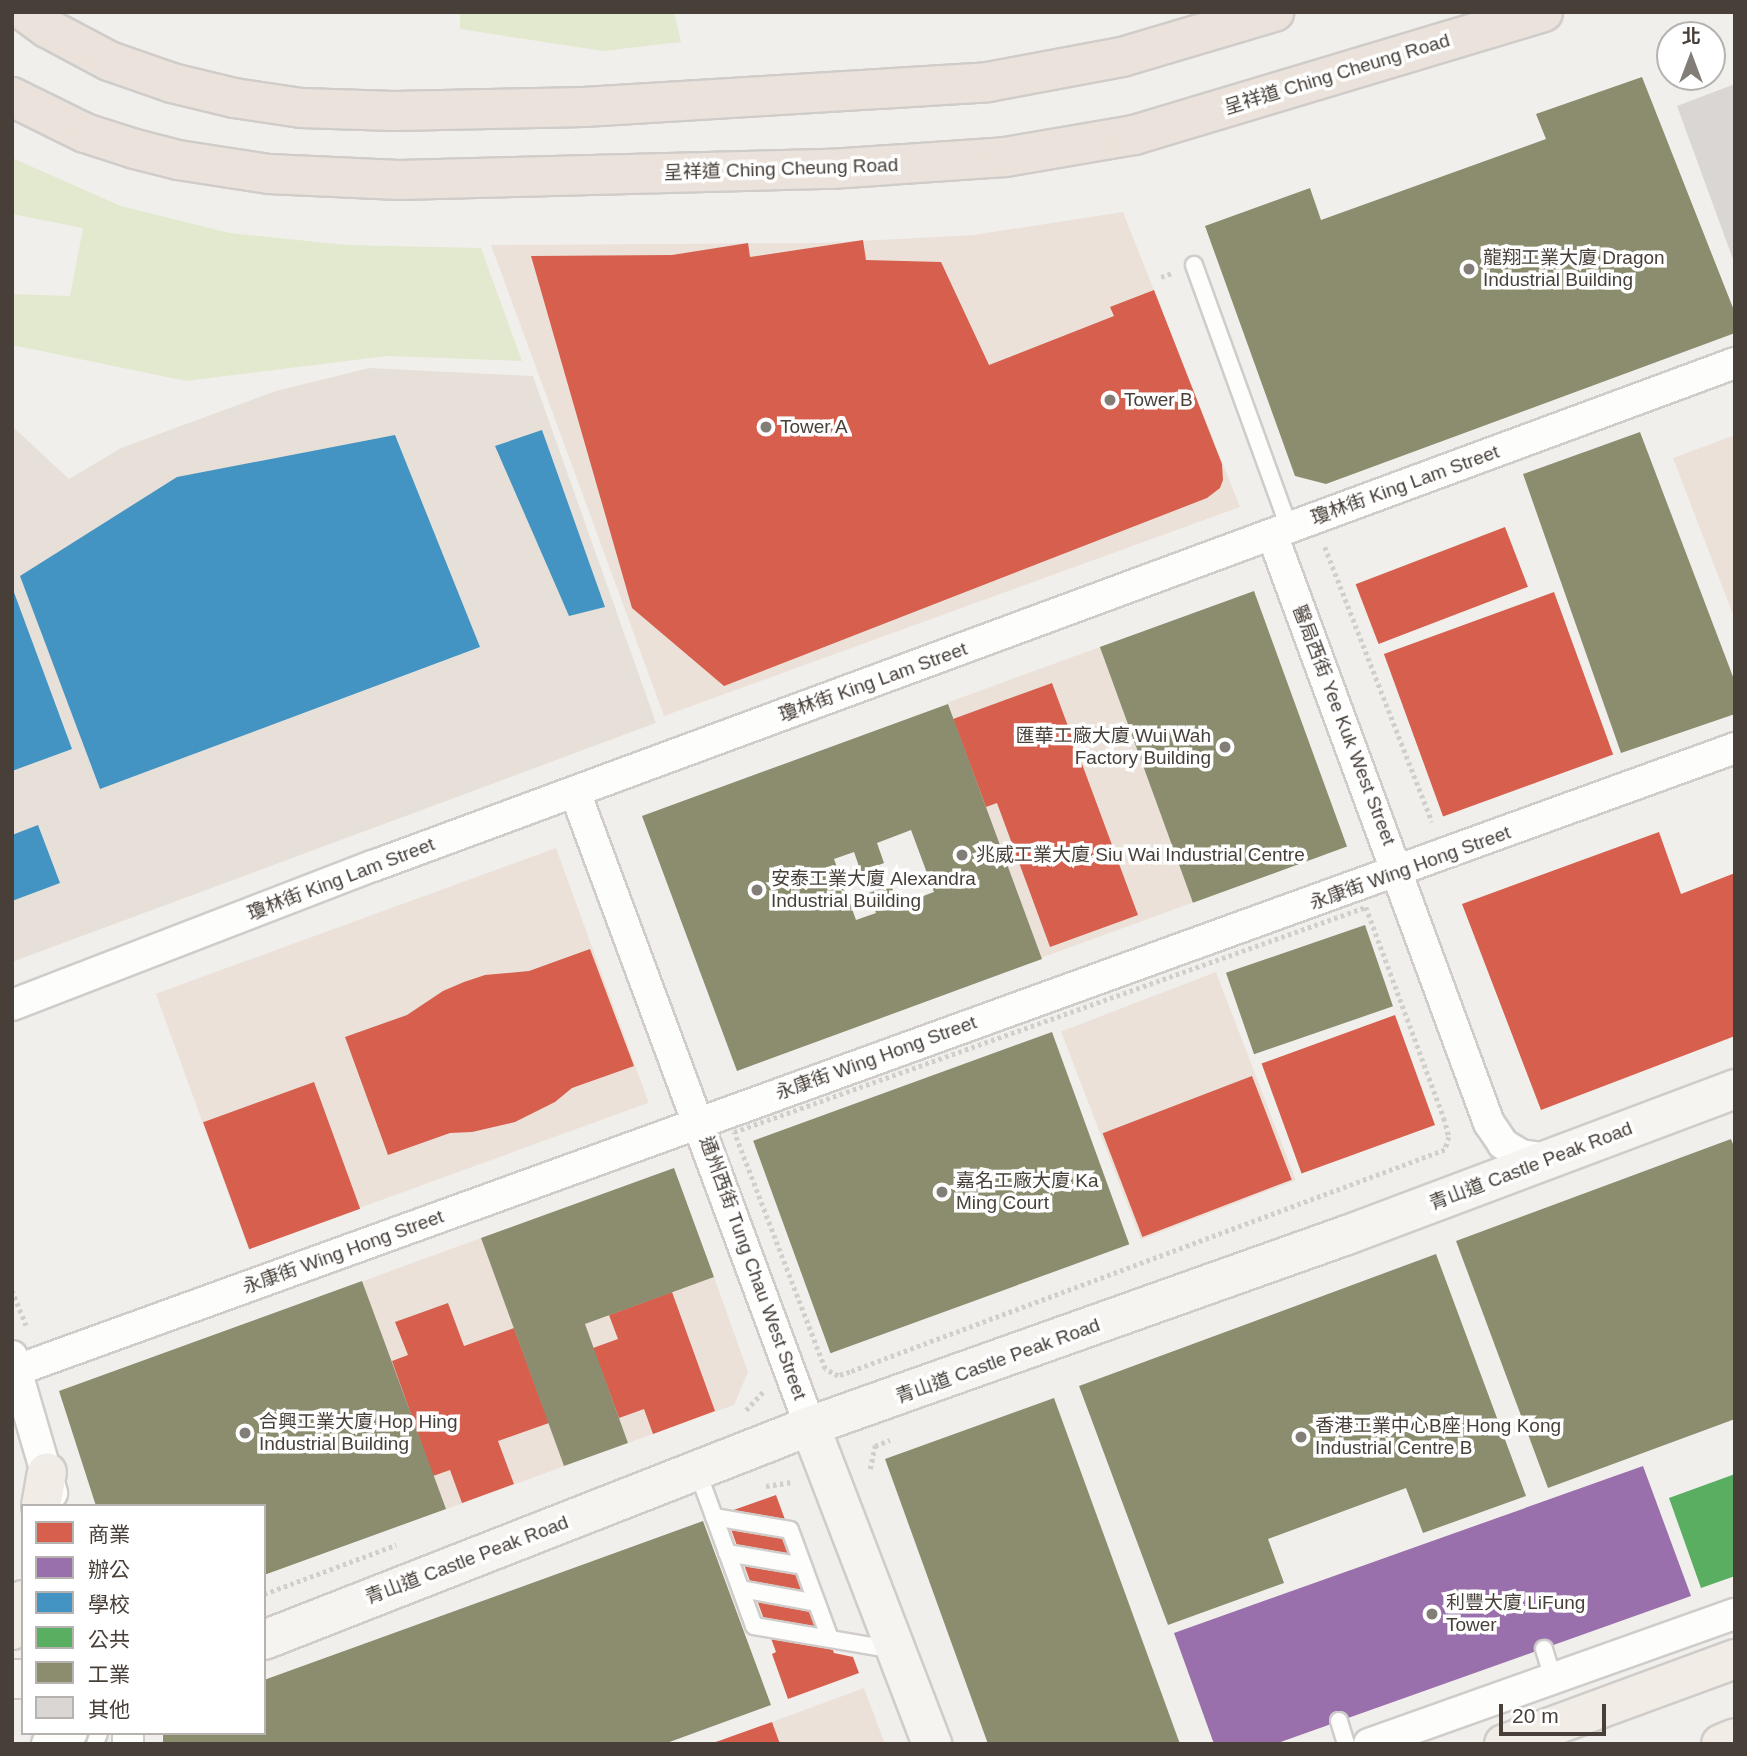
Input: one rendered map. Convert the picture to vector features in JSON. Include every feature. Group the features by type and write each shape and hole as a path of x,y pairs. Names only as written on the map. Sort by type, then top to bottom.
{"highway":[{"path":"25,12 47,28 109,61 172,83 234,99 301,108 394,111 584,107 988,82 1122,57 1273,12"},
{"name":"呈祥道 Ching Cheung Road","path":"12,97 85,133 135,149 178,160 270,174 399,180 831,169 1005,157 1134,135 1543,12"}],"main road":[{"name":"青山道 Castle Peak Road","path":"266,1639 810,1426 1112,1320 1735,1089"},
{"name":"通州西街 Tung Chau West Street","path":"810,1426 932,1744"},
{"path":"12,1630 21,1605"},
{"path":"1504,1744 1735,1659"},
{"path":"1721,1744 1735,1738"}],"street":[{"name":"瓊林街 King Lam Street","path":"12,1005 575,792 1735,363"},
{"name":"醫局西街 Yee Kuk West Street","path":"1280,531 1489,1123 1503,1144 1521,1155 1548,1159"},
{"name":"永康街 Wing Hong Street","path":"18,1358 698,1121 1399,872 1735,748"},
{"name":"通州西街 Tung Chau West Street","path":"575,792 810,1426"},
{"path":"18,1358 47,1495"},
{"path":"1369,1744 1735,1614"},
{"path":"47,1744 67,1735"}],"lane":[{"path":"1194,265 1280,531"},
{"path":"697,1470 754,1626 897,1651"},
{"path":"712,1511 790,1530 830,1639"},
{"path":"727,1553 803,1566"},
{"path":"741,1589 817,1603"},
{"path":"1544,1648 1553,1679"},
{"path":"1339,1721 1346,1744"}],"path":[{"path":"1335,542 1325,546 1434,828"},
{"path":"1366,907 1444,1118 1450,1137 1444,1150 850,1372 838,1376 825,1369 734,1132 1366,907"},
{"path":"12,1290 18,1358"},
{"path":"741,1416 765,1389"},
{"path":"872,1475 869,1466 875,1446 904,1436"},
{"path":"712,1511 766,1486 792,1482 800,1490"},
{"path":"266,1593 406,1541"}],"shaded area":[{"path":"1123,212 1240,507 664,716 491,245 821,243 973,235"},
{"path":"369,368 533,376 656,723 12,962 12,426 69,479 121,448 276,391"},
{"path":"1735,435 1735,620 1673,458"},
{"path":"1100,647 1193,903 1041,958 948,702"},
{"path":"556,848 649,1103 248,1248 156,994"},
{"path":"1216,972 1296,1180 1141,1240 1061,1031"},
{"path":"481,1238 564,1466 445,1510 362,1281"},
{"path":"714,1277 748,1372 734,1405 628,1443 585,1324"},
{"path":"864,1688 885,1744 780,1744 772,1722"}],"green space":[{"path":"460,12 674,12 681,42 603,51 460,29"},
{"path":"12,158 121,206 230,233 347,245 481,248 522,361 387,356 186,381 12,345 12,294 70,296 83,228 12,214"}],"building: 商業":[{"path":"863,240 866,260 941,262 989,365 1114,316 1110,307 1154,290 1222,464 1223,480 1220,488 1207,498 724,686 632,608 531,256 672,255 748,243 750,257"},
{"path":"1505,527 1528,587 1379,644 1356,584"},
{"path":"1554,592 1613,755 1443,816 1384,654"},
{"path":"1052,683 1138,915 1050,947 997,803 986,807 953,719"},
{"path":"1659,832 1681,894 1735,873 1735,1036 1541,1110 1462,904"},
{"path":"590,949 634,1066 572,1088 555,1102 515,1122 472,1132 450,1133 388,1155 345,1037 407,1015 443,991 464,982 485,975 529,971"},
{"path":"1395,1015 1435,1125 1302,1174 1262,1064"},
{"path":"1252,1076 1292,1180 1142,1237 1103,1133"},
{"path":"314,1082 360,1209 249,1249 203,1122"},
{"path":"672,1292 715,1411 653,1434 644,1409 619,1418 593,1348 618,1339 609,1315"},
{"path":"448,1303 464,1346 514,1328 549,1423 498,1441 514,1484 462,1503 450,1470 433,1476 392,1361 408,1355 395,1322"},
{"path":"776,1495 834,1653 853,1657 859,1673 788,1699 772,1654 776,1652 725,1513"},
{"path":"772,1722 780,1744 713,1744 713,1743"}],"building: 辦公":[{"name":"利豐大廈 LiFung Tower","path":"1643,1466 1691,1596 1275,1744 1214,1744 1174,1633"}],"building: 學校":[{"path":"542,430 605,607 569,616 495,446"},
{"path":"395,435 480,647 100,789 20,576 177,477"},
{"path":"12,587 72,749 12,771"},
{"path":"38,825 60,883 12,901 12,835"}],"building: 公共":[{"path":"1735,1474 1735,1576 1701,1588 1669,1498"}],"building: 工業":[{"name":"龍翔工業大廈 Dragon Industrial Building","path":"1642,77 1735,313 1735,333 1326,484 1295,476 1205,226 1310,188 1321,220 1546,139 1536,114"},
{"path":"1640,432 1735,682 1735,714 1621,753 1523,474"},
{"name":"匯華工廠大廈 Wui Wah Factory Building","path":"1254,591 1347,847 1193,903 1100,647"},
{"path":"948,704 1042,959 737,1071 642,816","holes":["911,830 934,892 899,905 891,885 869,893 876,913 856,920 834,859 854,852 861,872 884,863 877,843"]},
{"path":"1365,925 1393,1006 1254,1054 1226,973"},
{"name":"嘉名工廠大廈 Ka Ming Court","path":"1052,1032 1129,1244 830,1353 753,1141"},
{"path":"1731,1139 1735,1149 1735,1419 1548,1488 1456,1241"},
{"path":"674,1168 714,1277 585,1324 628,1443 564,1466 481,1238"},
{"name":"香港工業中心B座 Hong Kong Industrial Centre B","path":"1436,1254 1526,1496 1423,1533 1406,1488 1268,1539 1284,1583 1168,1625 1079,1386"},
{"name":"合興工業大廈 Hop Hing Industrial Building","path":"362,1281 446,1509 266,1574 266,1504 95,1504 59,1391"},
{"path":"1054,1398 1180,1744 988,1744 885,1459"},
{"path":"703,1521 771,1705 664,1744 163,1744 163,1735 266,1735 266,1679"}],"building: 其他":[{"path":"1735,84 1735,262 1677,106 1717,91 1726,91 1726,87"}],"place":[{"name":"龍翔工業大廈 Dragon Industrial Building","path":"1469,269"},
{"name":"Tower B","path":"1110,400"},
{"name":"Tower A","path":"766,427"},
{"name":"匯華工廠大廈 Wui Wah Factory Building","path":"1225,747"},
{"name":"兆威工業大廈 Siu Wai Industrial Centre","path":"962,855"},
{"name":"安泰工業大廈 Alexandra Industrial Building","path":"757,890"},
{"name":"嘉名工廠大廈 Ka Ming Court","path":"942,1192"},
{"name":"合興工業大廈 Hop Hing Industrial Building","path":"245,1433"},
{"name":"香港工業中心B座 Hong Kong Industrial Centre B","path":"1301,1437"},
{"name":"利豐大廈 LiFung Tower","path":"1432,1614"}]}
